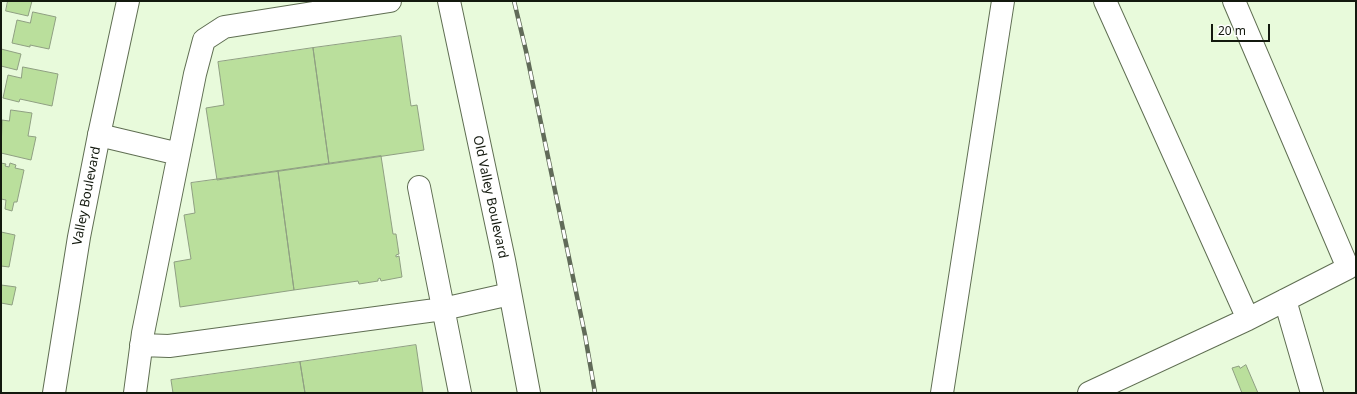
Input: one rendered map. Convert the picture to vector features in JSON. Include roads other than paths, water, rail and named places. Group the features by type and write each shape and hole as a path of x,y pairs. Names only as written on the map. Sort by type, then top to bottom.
{"main road":[{"name":"Valley Boulevard","path":"54,393 79,237 128,1"},
{"path":"135,393 141,345 194,74 204,40 224,27 390,1"},
{"name":"Old Valley Boulevard","path":"448,1 504,260 529,393"},
{"path":"942,393 1003,1"},
{"path":"1105,1 1248,319"},
{"path":"1089,393 1248,319 1352,264 1234,1"},
{"path":"99,135 179,154"},
{"path":"419,187 460,393"},
{"path":"141,345 169,346 443,309 510,294"},
{"path":"1285,300 1312,393"}],"railway":[{"path":"514,1 526,51 585,335 595,393"}]}
